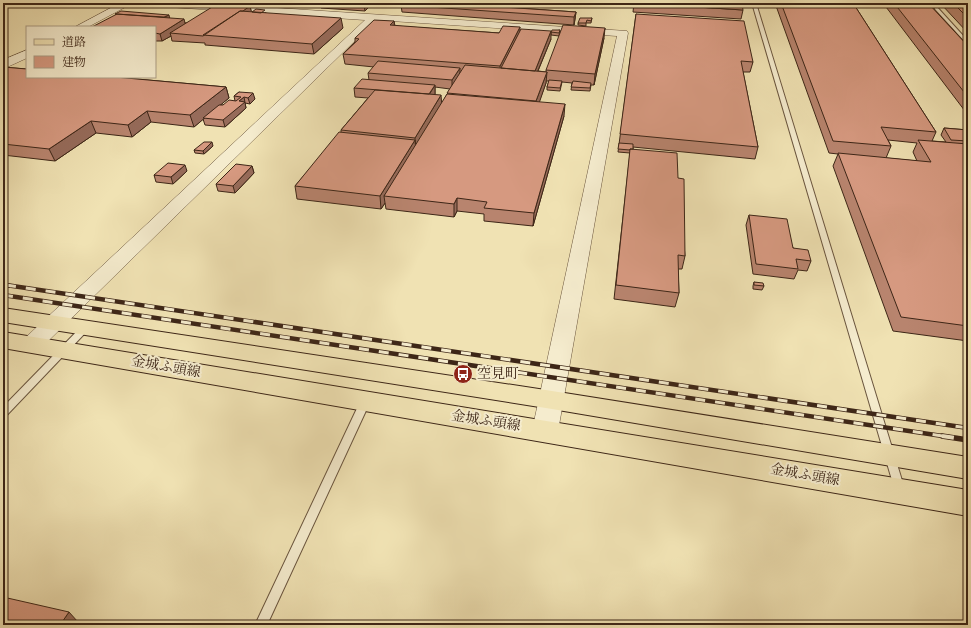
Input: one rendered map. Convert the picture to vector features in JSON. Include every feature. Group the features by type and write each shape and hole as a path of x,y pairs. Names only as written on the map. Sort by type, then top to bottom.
{"main road":[{"name":"金城ふ頭線","path":"3,315 552,400 968,468"},
{"name":"金城ふ頭線","path":"3,340 968,503"}],"street":[{"path":"82,26 128,3"},
{"path":"154,3 623,33 545,431"},
{"path":"32,344 374,17"},
{"path":"3,65 26,54"}],"lane":[{"path":"754,3 900,492"},
{"path":"936,8 968,44"},
{"path":"3,413 86,328"},
{"path":"261,625 365,402"}],"building":[{"path":"321,3 368,3 364,6"},
{"path":"403,3 503,4 502,7 576,12 574,17 401,5"},
{"path":"638,3 742,3 743,10"},
{"path":"781,3 853,3 936,132 881,127 891,146 833,141"},
{"path":"894,3 928,3 968,46 968,97"},
{"path":"953,3 968,3 968,18"},
{"path":"217,4 250,6 203,36 170,33"},
{"path":"256,9 265,10 261,13 252,12"},
{"path":"121,11 169,15 164,17 115,14"},
{"path":"240,11 341,18 312,44 203,35"},
{"path":"117,14 184,19 160,34 156,33 156,26 94,26"},
{"path":"636,14 744,21 753,62 741,61 758,147 620,134"},
{"path":"580,18 592,18 591,21 587,20 586,23 578,23"},
{"path":"374,20 394,21 390,25 499,33 503,26 520,27 500,66 343,54 359,39 355,38"},
{"path":"563,25 605,28 595,74 546,70"},
{"path":"521,29 551,31 535,71 501,68"},
{"path":"552,30 560,30 559,33 551,32"},
{"path":"378,61 460,68 452,80 368,73"},
{"path":"465,65 547,72 536,101 447,93"},
{"path":"3,67 26,69 26,78 126,78 226,87 190,115 147,111 128,125 91,121 49,149 3,144"},
{"path":"362,79 435,85 429,94 354,88"},
{"path":"549,80 562,81 560,88 547,87"},
{"path":"573,81 591,83 590,88 571,87"},
{"path":"375,90 441,95 415,138 341,130"},
{"path":"239,92 253,93 248,98 244,97 239,101 245,102 223,120 203,118 219,105 223,105 229,100 236,101 241,97 234,96"},
{"path":"447,94 565,104 534,213 484,208 487,202 457,198 454,204 384,196"},
{"path":"944,128 968,130 968,141 951,140"},
{"path":"339,132 415,140 380,196 295,186"},
{"path":"918,140 968,144 968,326 901,317 838,153 931,162"},
{"path":"204,142 212,142 203,151 194,150"},
{"path":"619,143 633,144 633,149 618,149"},
{"path":"630,149 677,153 678,178 684,179 685,256 678,255 679,293 616,285"},
{"path":"168,163 185,165 171,177 154,175"},
{"path":"236,164 252,166 233,186 216,184"},
{"path":"749,215 787,219 793,248 808,250 811,261 796,259 798,269 756,264"},
{"path":"754,282 763,283 764,286 754,285"},
{"path":"3,597 69,612 60,625 3,625"}],"railway":[{"path":"3,285 12,286"},
{"path":"6,285 968,428"},
{"path":"3,295 949,437"},
{"path":"942,436 968,440"}],"place":[{"name":"空見町","path":"463,374"}]}
